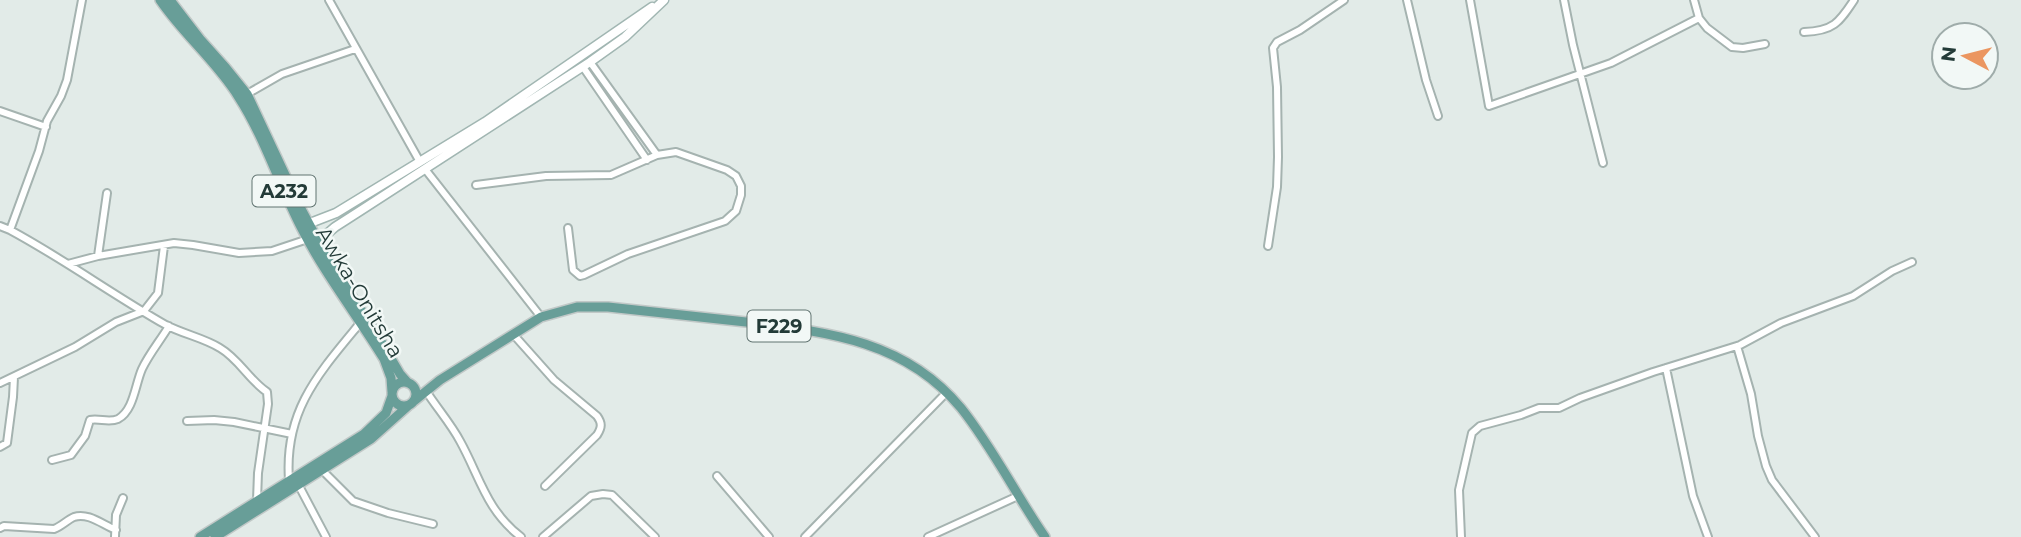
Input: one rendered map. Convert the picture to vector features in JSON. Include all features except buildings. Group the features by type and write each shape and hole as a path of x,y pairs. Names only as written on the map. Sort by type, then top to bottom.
{"main road":[{"name":"Awka-Onitsha","path":"160,0 238,95 305,225"},
{"name":"Awka-Onitsha","path":"170,0 247,94 312,242 384,359 391,378 392,394"},
{"path":"305,225 336,214 423,166 586,64 642,23 663,0"},
{"path":"312,242 663,0"},
{"name":"Awka-Onitsha","path":"312,242 330,263 409,383"},
{"name":"F229","path":"411,404 440,380 541,317 577,307 608,307 824,332 884,350 907,361 934,381 967,418 1045,537"},
{"name":"F229","path":"409,383 426,384 440,380"},
{"path":"200,537 257,500 294,482 322,470 371,439 411,404 415,390 409,383 398,384 386,413 364,434 294,482 215,537"},
{"path":"392,394 396,404 411,404"}],"street":[{"path":"10,230 46,127 66,80 82,0"},
{"path":"329,0 423,166 541,317"},
{"path":"1268,246 1277,187 1278,157 1277,88 1273,48 1277,42 1344,0"},
{"path":"1407,0 1426,80 1438,116"},
{"path":"1471,0 1489,106 1611,62 1699,18"},
{"path":"1564,0 1603,163"},
{"path":"1694,0 1699,18 1707,28 1732,47 1765,44"},
{"path":"1804,32 1818,32 1833,27 1854,0"},
{"path":"247,94 282,74 355,49"},
{"path":"586,64 657,155"},
{"path":"586,64 648,160"},
{"path":"0,111 46,127"},
{"path":"476,185 546,176 611,175 657,155 676,152 727,170 736,176 741,186 736,211 725,221 628,254 584,275 576,274 573,270 568,228"},
{"path":"97,256 107,193"},
{"path":"0,226 77,268 111,293 169,326 222,349 257,387 267,392 268,404 258,472 257,500"},
{"path":"68,264 97,256 174,243 239,253 272,251 312,242"},
{"path":"0,383 75,347 116,321 144,311 158,293 164,246"},
{"path":"1461,537 1459,490 1470,439 1475,429 1539,408 1559,408 1580,398 1737,346 1789,320 1853,296 1912,261"},
{"path":"327,537 294,482 287,456 303,398 319,373 361,322"},
{"path":"52,460 71,455 85,436 90,420 94,418 111,421 123,415 129,407 141,371 169,326"},
{"path":"513,334 554,380 597,415 601,422 597,435 545,486"},
{"path":"1737,346 1751,394 1766,466 1772,480 1815,537"},
{"path":"1667,368 1693,496 1707,537"},
{"path":"0,447 7,443 14,377"},
{"path":"426,391 460,440 486,497 512,530 521,537"},
{"path":"805,537 946,393"},
{"path":"187,421 234,422 292,434"},
{"path":"322,470 353,501 433,524"},
{"path":"717,475 769,537"},
{"path":"543,537 591,496 603,494 612,495 655,537"},
{"path":"928,537 1018,496"},
{"path":"115,534 116,515 123,498"},
{"path":"0,528 54,529 81,515 92,518 115,534"}]}
